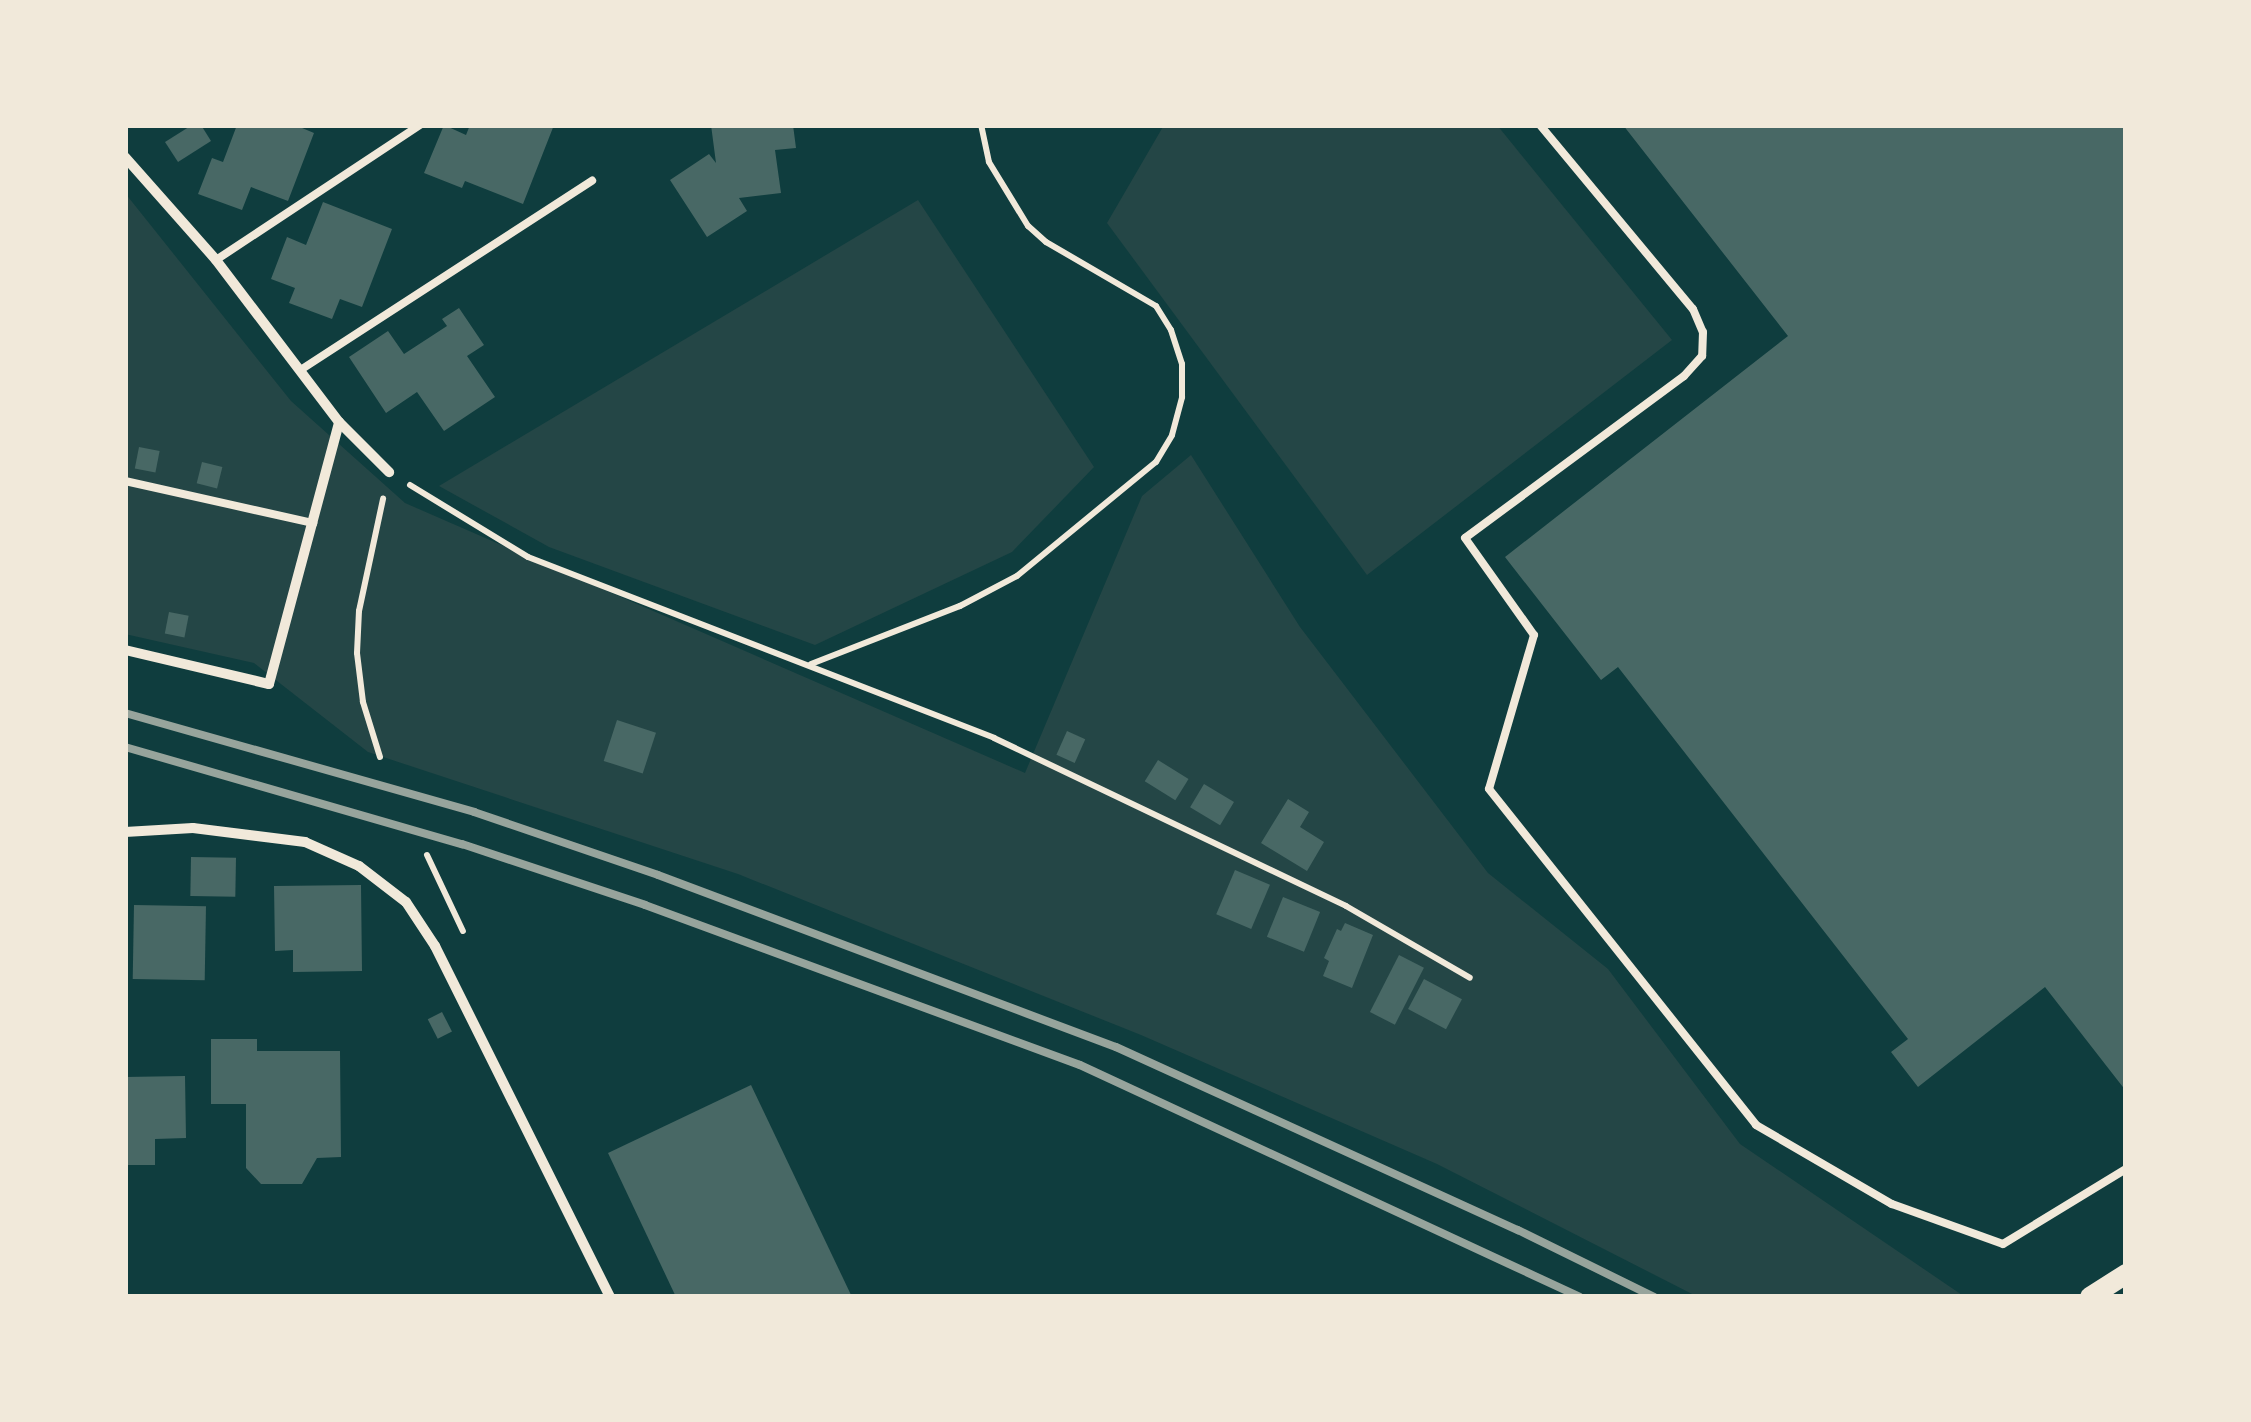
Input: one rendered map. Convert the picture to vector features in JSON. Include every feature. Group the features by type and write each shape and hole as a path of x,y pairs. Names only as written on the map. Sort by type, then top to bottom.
{"main road":[{"path":"2090,1297 2126,1274"}],"street":[{"path":"125,156 216,260 302,368 339,422 389,472"},
{"path":"125,650 269,684 339,422"},
{"path":"125,832 193,828 306,842 358,866 406,902 435,946 610,1297"}],"lane":[{"path":"216,260 420,125"},
{"path":"1540,125 1693,309 1703,332 1702,356 1684,376 1465,538 1534,635 1489,789 1756,1125 1892,1204 2004,1244 2126,1169"},
{"path":"302,368 592,181"},
{"path":"125,481 314,523"}],"path":[{"path":"810,664 960,606 1018,576 1156,462 1172,434 1182,396 1182,364 1171,330 1156,306 1046,242 1028,226 990,162 981,125"},
{"path":"380,757 363,702 357,653 360,612 389,472 528,557 810,664 1029,755 1346,906 1470,978"}],"shaded area":[{"path":"1164,125 1497,125 1672,340 1367,575 1107,223"},
{"path":"125,193 291,401 405,503 1025,773 1142,496 1191,455 1300,627 1488,873 1608,969 1740,1144 1965,1297 1698,1297 1437,1164 1141,1035 738,874 368,752 254,663 125,634"},
{"path":"918,200 1094,467 1012,552 815,645 549,547 439,486"}],"building":[{"path":"192,125 201,125 211,141 178,162 165,142"},
{"path":"237,125 295,125 314,133 288,201 251,187 242,210 198,194 212,158 223,162"},
{"path":"444,125 466,135 470,125 554,125 523,204 465,181 462,188 424,173"},
{"path":"711,125 793,125 796,148 775,150 781,193 739,198 747,211 707,237 670,180 709,154 716,163"},
{"path":"1623,125 2126,125 2126,1091 2045,987 1918,1087 1891,1052 1908,1039 1618,667 1601,680 1505,557 1788,336"},
{"path":"323,202 392,229 362,307 340,299 332,319 289,303 295,288 271,279 287,237 306,245"},
{"path":"459,308 484,345 467,356 495,397 444,431 417,392 386,413 349,357 388,331 404,354 447,326 442,319"},
{"path":"139,447 160,451 155,473 135,469"},
{"path":"202,462 222,467 217,488 197,483"},
{"path":"169,612 189,616 184,637 165,634"},
{"path":"617,720 656,733 643,774 604,761"},
{"path":"1067,731 1085,739 1075,763 1056,755"},
{"path":"1158,760 1189,779 1175,800 1145,781"},
{"path":"1204,784 1234,802 1220,825 1190,807"},
{"path":"1288,799 1309,812 1300,827 1324,842 1307,871 1261,843"},
{"path":"191,857 236,858 235,897 190,896"},
{"path":"1235,870 1270,885 1251,929 1216,914"},
{"path":"361,885 362,971 293,972 293,950 275,951 274,886"},
{"path":"1283,897 1320,912 1304,952 1267,937"},
{"path":"134,905 206,906 205,980 133,979"},
{"path":"1345,923 1373,935 1352,988 1323,976 1329,961 1324,958 1337,929 1341,931"},
{"path":"1399,955 1424,968 1395,1025 1370,1012"},
{"path":"1424,979 1462,999 1446,1029 1408,1009"},
{"path":"442,1012 452,1032 438,1039 428,1019"},
{"path":"211,1039 257,1039 257,1051 340,1051 341,1157 317,1158 302,1184 261,1184 246,1168 246,1104 211,1104"},
{"path":"185,1076 186,1138 155,1139 155,1165 125,1165 125,1077"},
{"path":"751,1085 852,1297 676,1297 608,1153"}],"railway":[{"path":"125,713 474,812 658,875 1116,1047 1518,1230 1654,1297"},
{"path":"125,747 462,844 645,905 1080,1065 1580,1297"}]}
